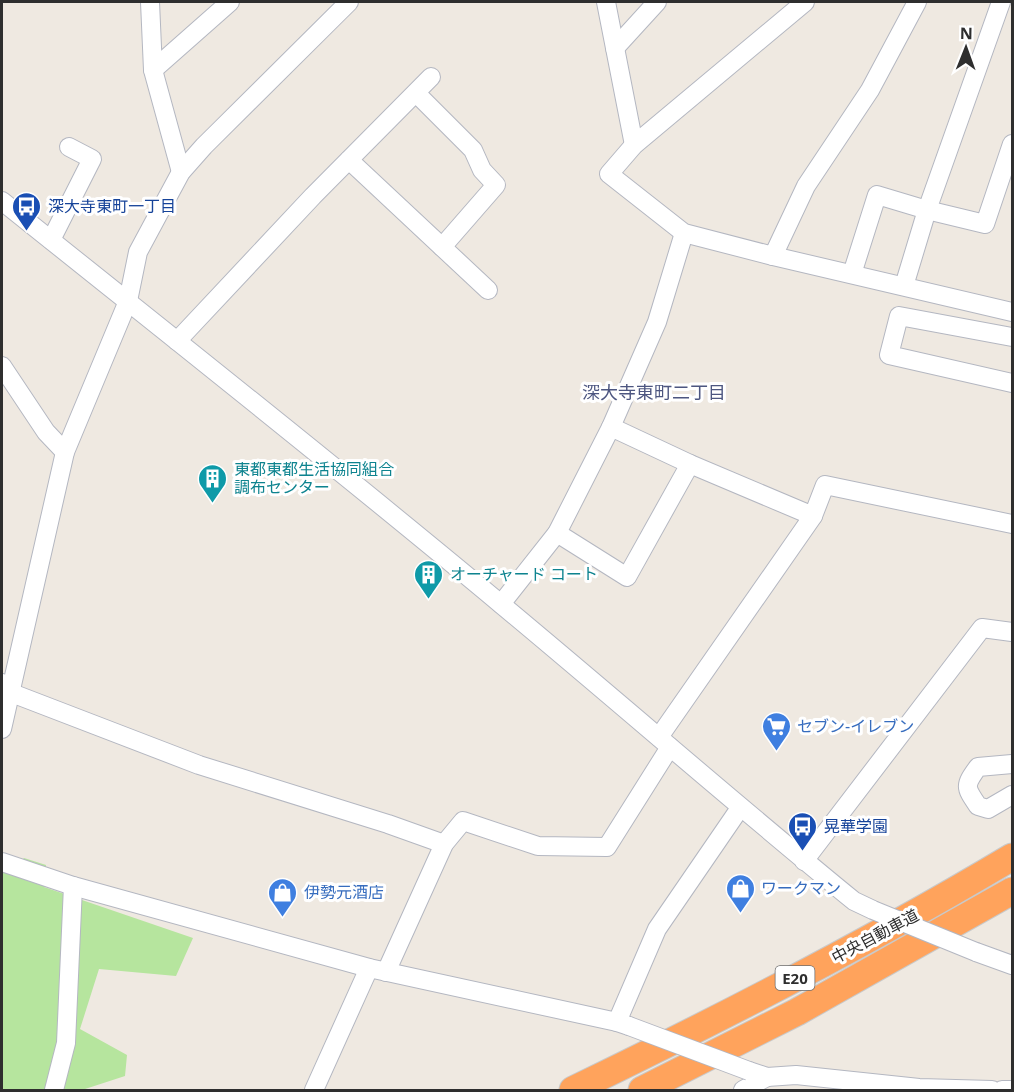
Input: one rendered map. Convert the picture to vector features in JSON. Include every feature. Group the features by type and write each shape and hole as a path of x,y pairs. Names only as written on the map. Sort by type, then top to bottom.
{"highway":[{"name":"中央自動車道","path":"573,1090 702,1028 921,912 1012,857"},
{"name":"中央自動車道","path":"642,1090 797,1012 1012,891"}],"street":[{"path":"150,2 153,70 182,172"},
{"path":"153,70 230,2"},
{"path":"2,729 5,687 65,452 128,301 138,252 182,172 204,146 346,2"},
{"path":"606,2 634,145"},
{"path":"615,48 657,2"},
{"path":"805,2 634,145 609,174 684,233 1012,312"},
{"path":"773,256 806,186 870,90 917,2"},
{"path":"904,285 927,210 1002,2 1012,5"},
{"path":"177,341 431,77"},
{"path":"416,93 473,150 482,170 496,184 442,247"},
{"path":"852,274 877,195 985,224 1012,144"},
{"path":"51,240 92,159 69,147"},
{"path":"349,160 488,290"},
{"path":"2,201 501,603 740,808 854,901 1012,965"},
{"path":"501,603 558,533 611,427 657,322 684,233"},
{"path":"1012,337 899,316 889,355 1012,383"},
{"path":"2,366 46,432 65,452"},
{"path":"611,427 690,464 813,516"},
{"path":"558,533 627,577 690,464"},
{"path":"314,1090 444,844 463,821 538,846 607,847 664,742 813,516 825,485 1012,524"},
{"path":"804,861 982,628 1012,632"},
{"path":"5,687 199,765 388,824 444,844"},
{"path":"1012,765 978,767 967,782 966,788 978,806 988,809 1012,795"},
{"path":"623,1024 657,929 740,808"},
{"path":"2,862 73,886 378,970 623,1024 767,1077 795,1083 992,1090"},
{"path":"54,1090 66,1043 73,886"},
{"path":"743,1090 767,1077"},
{"path":"1002,1090 1012,1090"}],"green space":[{"path":"24,858 46,865 44,887 193,938 176,976 99,969 80,1029 127,1055 125,1076 82,1090 2,1090 2,870 10,873"}],"place":[{"name":"深大寺東町一丁目","path":"27,232"},
{"name":"東都東都生活協同組合 調布センター","path":"213,504"},
{"name":"オーチャード コート","path":"429,600"},
{"name":"セブン-イレブン","path":"776,752"},
{"name":"晃華学園","path":"803,852"},
{"name":"ワークマン","path":"740,914"},
{"name":"伊勢元酒店","path":"283,918"}],"district":[{"name":"深大寺東町二丁目","path":"654,392"}]}
